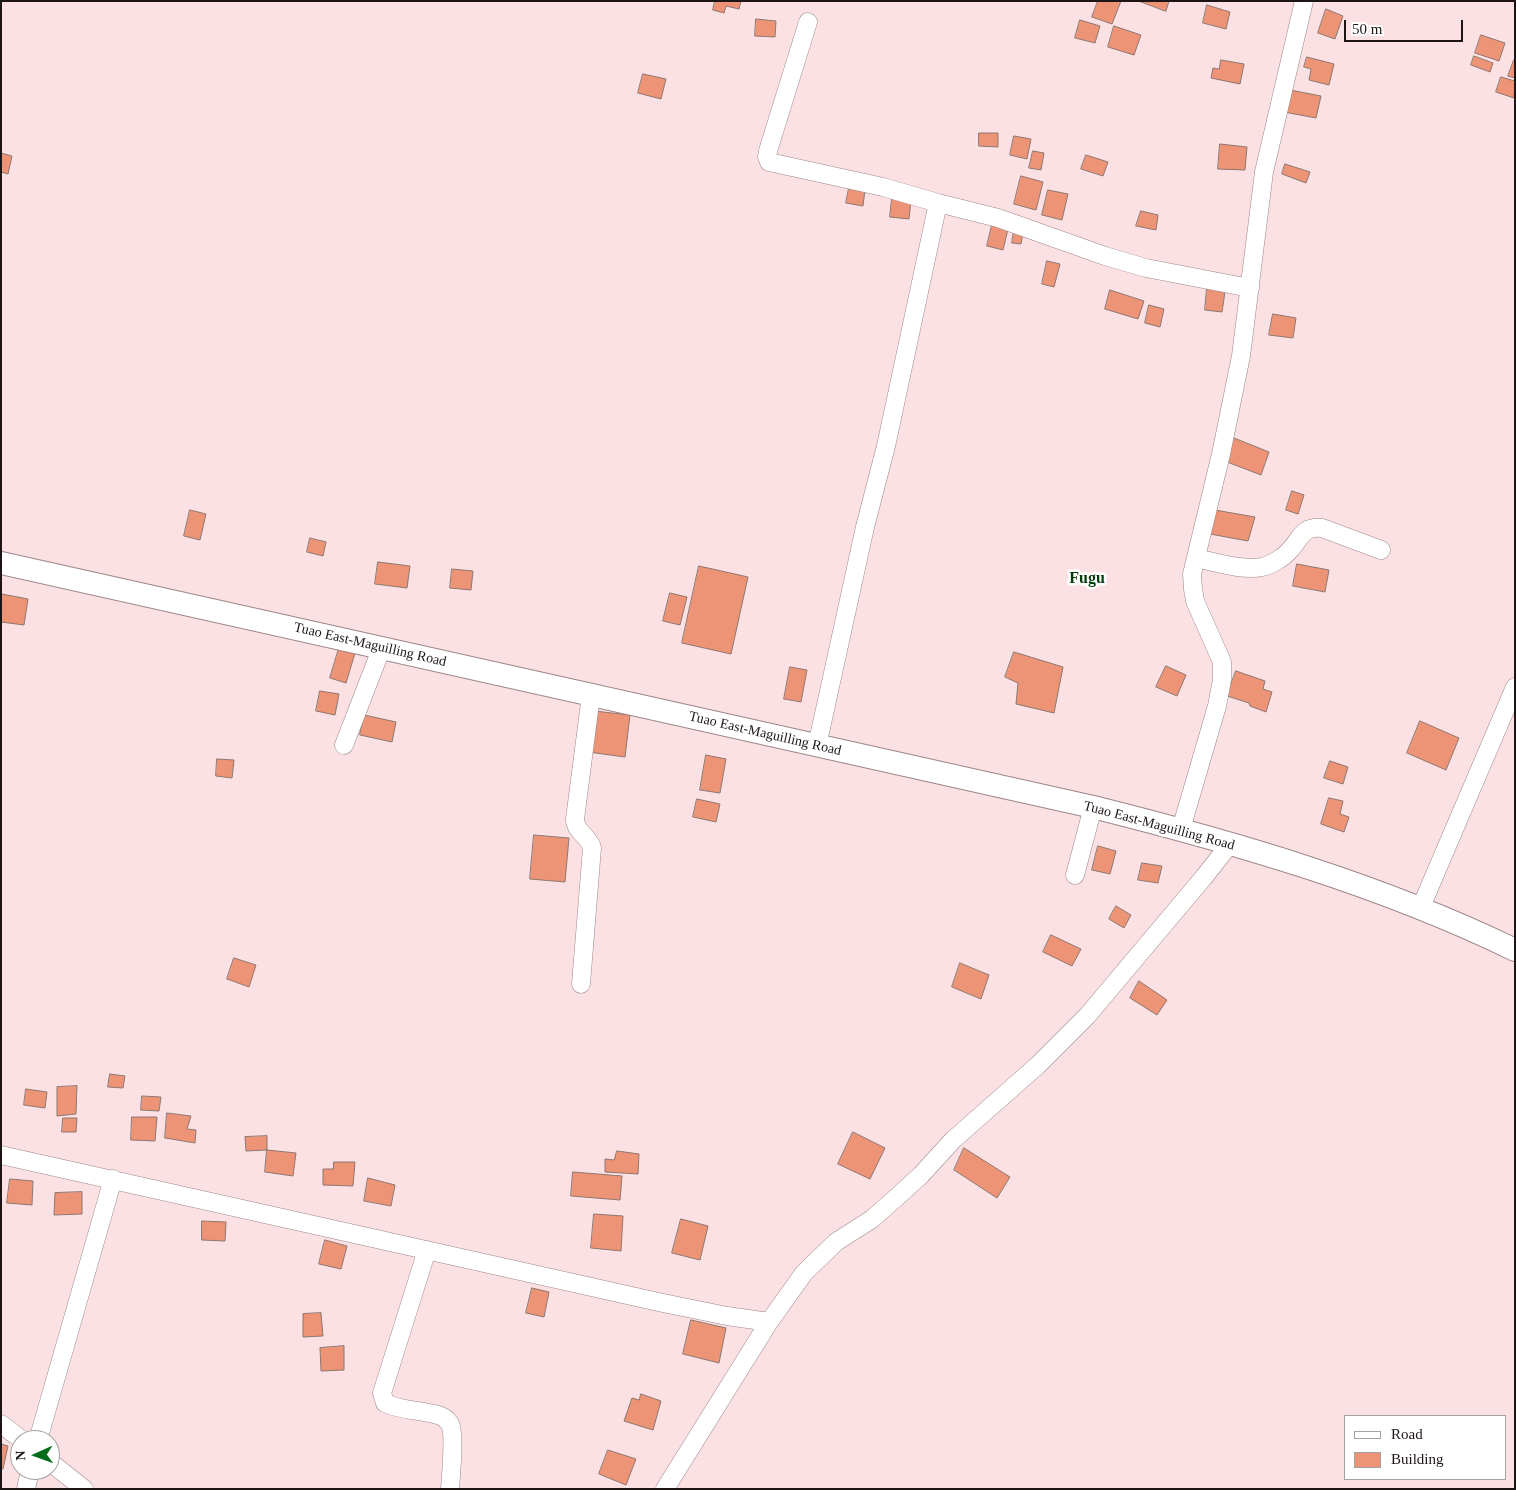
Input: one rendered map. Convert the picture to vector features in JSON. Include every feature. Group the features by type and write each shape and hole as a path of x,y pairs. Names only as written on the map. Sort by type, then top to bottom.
{"main road":[{"name":"Tuao East-Maguilling Road","path":"1,563 1093,807 1180,829 1317,870 1421,907 1515,950"}],"street":[{"path":"1180,829 1218,706 1222,680 1222,662 1195,601 1192,574 1241,356 1264,172 1304,1"},
{"path":"808,22 768,151 767,157 769,162 883,187 998,218 1105,256 1146,268 1250,288"},
{"path":"817,746 865,527 886,446 938,202"},
{"path":"1196,558 1242,567 1262,567 1278,560 1289,551 1306,530 1314,527 1322,528 1381,550"},
{"path":"344,745 382,647"},
{"path":"1421,907 1515,687"},
{"path":"581,984 592,848 588,839 577,830 575,819 591,695"},
{"path":"1075,875 1093,807"},
{"path":"665,1489 769,1322 804,1273 836,1242 872,1220 892,1202 921,1175 953,1140 1038,1065 1087,1016 1204,878 1230,844"},
{"path":"1,1155 663,1303 727,1316 769,1322"},
{"path":"41,1430 113,1179"},
{"path":"427,1250 382,1394 385,1403 404,1409 440,1415 448,1421 452,1432 450,1489"},
{"path":"60,1470 84,1489"}],"building":[{"path":"715,1 741,1 739,9 726,6 724,13 713,10"},
{"path":"1098,1 1121,1 1112,24 1092,17"},
{"path":"1139,1 1169,1 1166,11"},
{"path":"1207,5 1230,12 1226,29 1203,23"},
{"path":"1326,9 1343,16 1335,39 1318,33"},
{"path":"756,19 776,21 775,37 755,36"},
{"path":"1080,20 1100,26 1095,43 1075,38"},
{"path":"1114,26 1141,35 1134,55 1108,47"},
{"path":"1481,35 1505,43 1499,61 1475,53"},
{"path":"1474,56 1493,63 1490,72 1471,65"},
{"path":"1307,57 1334,64 1329,85 1309,80 1311,69 1304,67"},
{"path":"1221,60 1244,64 1240,84 1211,78 1213,68 1219,69"},
{"path":"1515,60 1515,78 1508,76"},
{"path":"643,74 666,79 661,99 638,93"},
{"path":"1501,77 1515,81 1514,98 1496,92"},
{"path":"1290,90 1321,96 1316,118 1284,112"},
{"path":"979,133 998,133 998,147 979,146"},
{"path":"1014,136 1031,139 1027,159 1010,155"},
{"path":"1220,144 1247,147 1245,170 1218,169"},
{"path":"1033,151 1044,153 1041,170 1029,168"},
{"path":"1,153 12,156 8,174 1,172"},
{"path":"1086,155 1108,162 1103,176 1081,169"},
{"path":"1285,164 1310,172 1306,183 1282,174"},
{"path":"1021,176 1043,182 1036,210 1014,204"},
{"path":"849,188 865,190 863,206 846,203"},
{"path":"1048,190 1068,194 1062,220 1042,215"},
{"path":"892,198 911,200 909,219 890,217"},
{"path":"1141,211 1158,215 1156,230 1136,226"},
{"path":"992,225 1008,229 1003,250 987,246"},
{"path":"1014,231 1023,233 1021,244 1012,243"},
{"path":"1047,261 1060,264 1054,287 1042,284"},
{"path":"1207,288 1225,292 1222,312 1205,310"},
{"path":"1110,290 1144,301 1138,319 1105,309"},
{"path":"1149,305 1164,309 1160,327 1145,323"},
{"path":"1273,314 1296,318 1293,338 1269,335"},
{"path":"1229,436 1269,452 1261,475 1222,460"},
{"path":"1292,491 1304,495 1298,514 1286,510"},
{"path":"190,510 206,514 200,540 184,536"},
{"path":"1215,510 1255,517 1248,541 1210,534"},
{"path":"310,538 326,542 323,556 307,552"},
{"path":"378,562 410,566 407,588 375,584"},
{"path":"1297,564 1329,570 1325,592 1293,586"},
{"path":"699,566 748,577 731,654 682,643"},
{"path":"452,569 473,571 471,590 450,588"},
{"path":"670,593 687,597 680,625 663,621"},
{"path":"2,594 28,599 24,625 1,622"},
{"path":"340,645 356,650 346,683 330,678"},
{"path":"1014,652 1063,667 1054,713 1016,704 1018,683 1005,677"},
{"path":"1166,666 1186,675 1177,696 1156,687"},
{"path":"790,667 807,670 801,702 784,699"},
{"path":"1236,671 1265,681 1263,689 1272,692 1266,712 1250,706 1249,703 1227,696"},
{"path":"320,691 339,694 335,715 316,711"},
{"path":"594,711 630,715 625,757 588,752"},
{"path":"364,715 396,722 392,742 360,735"},
{"path":"1420,721 1459,738 1446,770 1407,753"},
{"path":"706,755 726,759 720,793 700,790"},
{"path":"217,759 234,760 232,778 216,776"},
{"path":"1330,761 1348,767 1343,784 1324,778"},
{"path":"1329,798 1343,801 1340,814 1349,817 1344,832 1321,824"},
{"path":"697,799 720,804 716,822 693,817"},
{"path":"534,835 569,838 565,882 530,879"},
{"path":"1098,846 1116,851 1110,874 1092,870"},
{"path":"1142,863 1162,866 1158,883 1138,880"},
{"path":"1116,906 1131,915 1124,928 1109,919"},
{"path":"1051,935 1081,949 1072,966 1043,952"},
{"path":"234,958 256,965 249,987 227,979"},
{"path":"960,963 989,975 981,999 952,987"},
{"path":"1139,981 1167,1000 1157,1015 1130,998"},
{"path":"110,1074 125,1076 123,1088 108,1087"},
{"path":"77,1086 76,1114 57,1116 57,1087"},
{"path":"26,1089 47,1092 45,1108 24,1105"},
{"path":"142,1096 161,1097 159,1111 141,1110"},
{"path":"167,1113 191,1116 187,1129 196,1130 195,1143 165,1138"},
{"path":"132,1117 157,1117 155,1141 131,1140"},
{"path":"63,1118 77,1118 76,1132 62,1132"},
{"path":"853,1132 885,1148 870,1179 838,1164"},
{"path":"267,1136 267,1150 246,1151 245,1137"},
{"path":"964,1148 1010,1177 997,1198 954,1170"},
{"path":"267,1150 296,1153 293,1176 265,1172"},
{"path":"617,1151 639,1154 638,1174 605,1172 605,1159 614,1160"},
{"path":"334,1162 355,1162 353,1186 323,1185 323,1169 333,1169"},
{"path":"573,1172 622,1176 620,1200 571,1196"},
{"path":"368,1178 395,1185 391,1206 364,1201"},
{"path":"10,1179 33,1181 32,1205 7,1203"},
{"path":"82,1192 82,1214 54,1215 55,1193"},
{"path":"594,1214 623,1216 621,1251 591,1248"},
{"path":"681,1219 708,1226 700,1260 672,1253"},
{"path":"202,1221 226,1222 225,1241 202,1240"},
{"path":"325,1240 347,1246 341,1269 319,1264"},
{"path":"532,1288 549,1292 544,1317 526,1313"},
{"path":"321,1313 323,1336 303,1337 303,1314"},
{"path":"691,1320 726,1328 719,1363 683,1354"},
{"path":"344,1346 344,1370 321,1371 320,1348"},
{"path":"641,1394 661,1401 653,1430 624,1421 632,1398 639,1400"},
{"path":"1,1444 8,1446 3,1469 1,1469"},
{"path":"608,1450 636,1459 626,1485 599,1474"}],"district":[{"name":"Fugu","path":"1087,579"}]}
